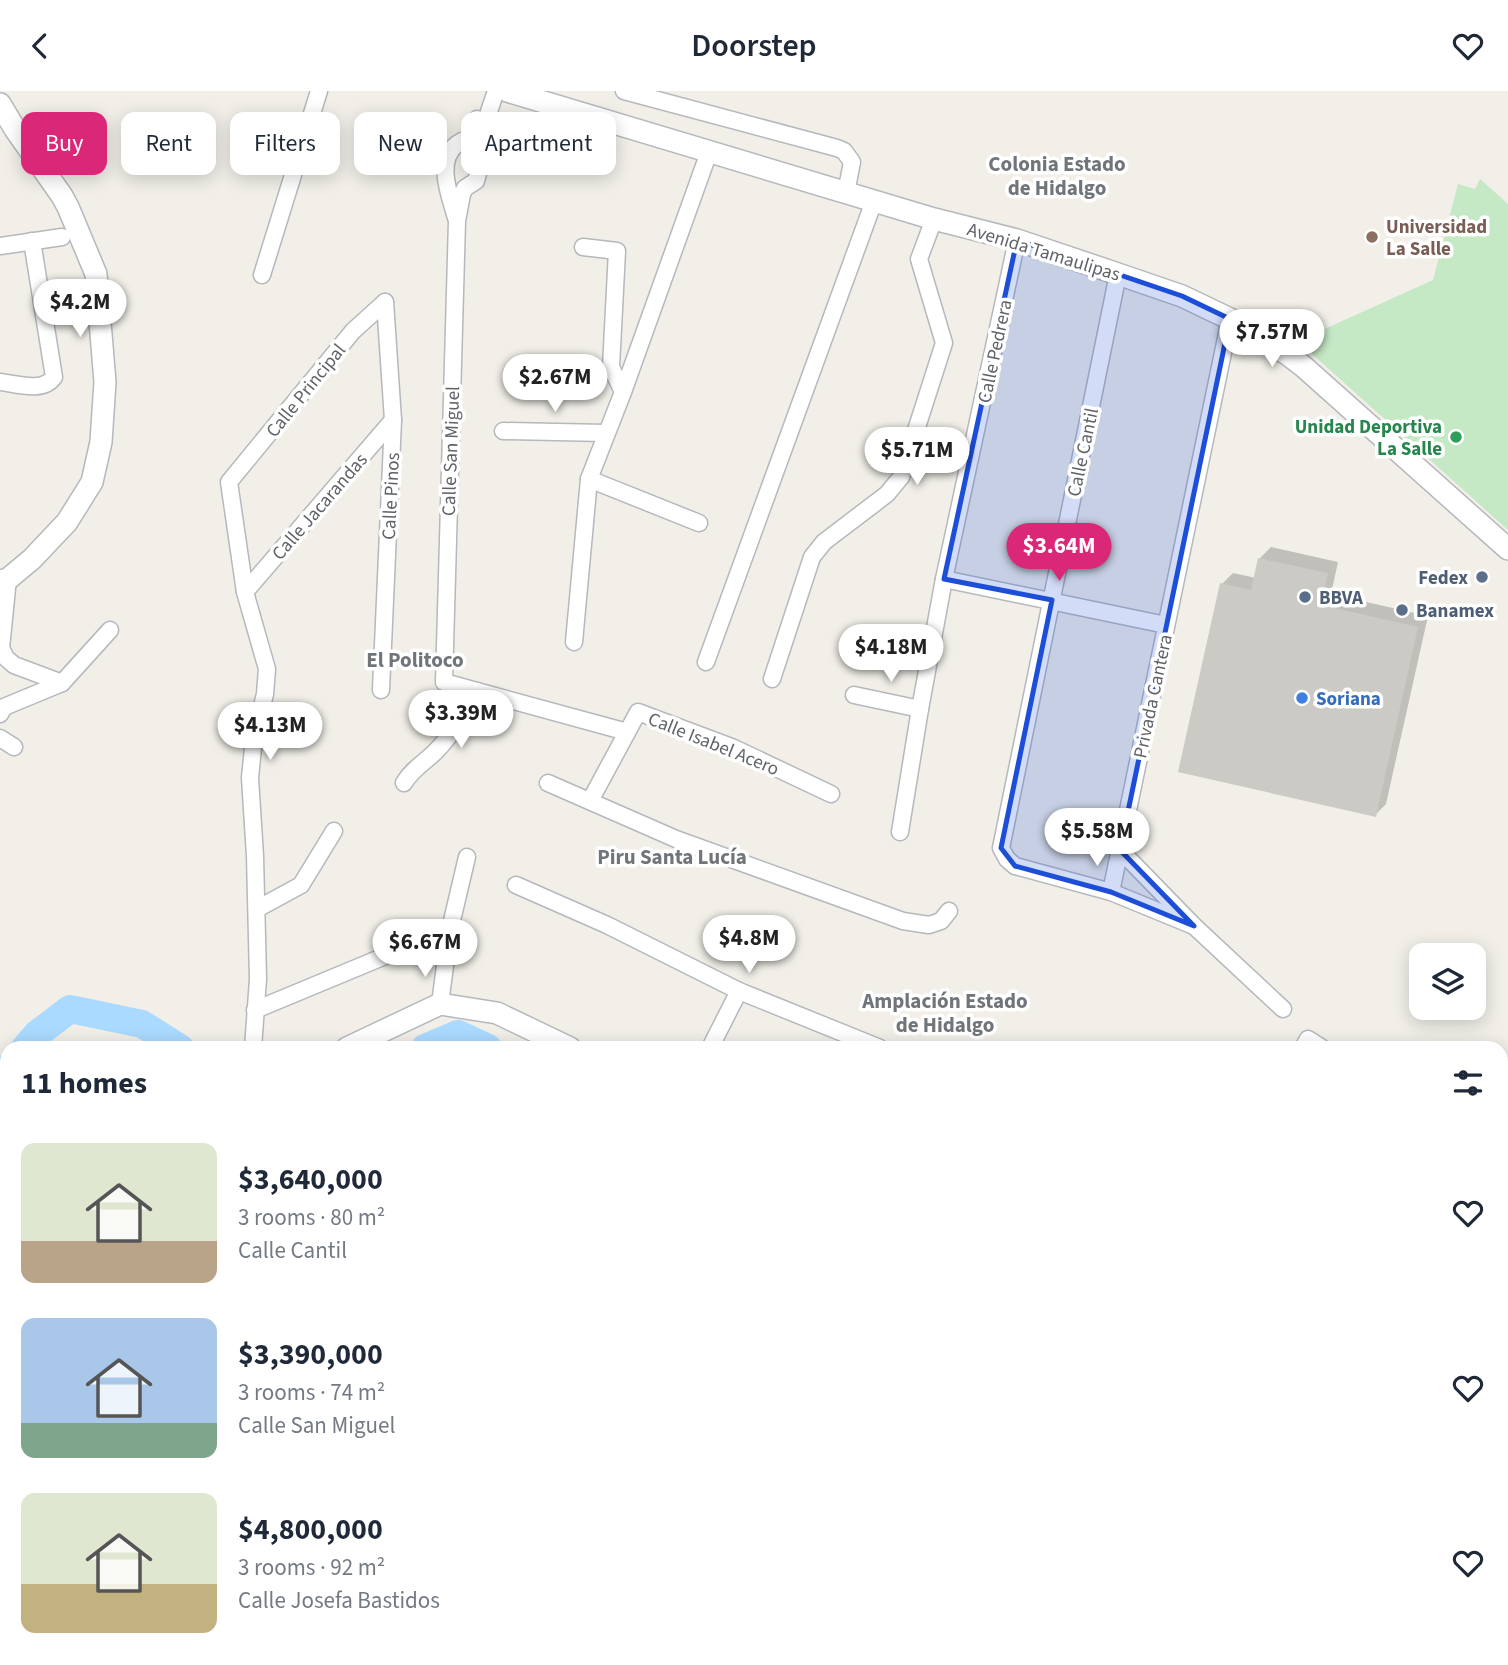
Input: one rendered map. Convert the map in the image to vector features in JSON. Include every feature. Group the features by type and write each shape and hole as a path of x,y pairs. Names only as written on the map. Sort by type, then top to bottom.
{"street":[{"path":"261,275 318,91"},
{"name":"Calle San Miguel","path":"481,112 486,91"},
{"name":"Calle San Miguel","path":"487,112 496,91"},
{"name":"Avenida Tamaulipas","path":"507,91 934,219 1017,240 1182,296 1287,353 1508,549"},
{"path":"624,91 844,151 852,162 846,193"},
{"path":"1,107 62,196 96,274 105,382 101,442 92,482 66,523 32,559 4,580 1,648 6,658 14,665 62,683"},
{"name":"Calle San Miguel","path":"457,221 446,179 447,155 461,143"},
{"path":"574,642 589,479 709,152"},
{"name":"Calle San Miguel","path":"444,681 457,221 462,194 465,188 476,181 478,175"},
{"path":"446,179 457,187 465,188"},
{"path":"706,662 874,201"},
{"path":"772,679 812,557 824,541 887,494 901,477 944,343 919,259 934,219"},
{"path":"0,246 62,237"},
{"name":"Calle Pedrera","path":"900,832 944,579 1017,240"},
{"path":"0,382 42,386 50,383 54,377 32,241"},
{"path":"583,247 617,251 611,367 623,391"},
{"name":"Calle Cantil","path":"1111,893 1015,866 1000,848 1118,274"},
{"name":"Calle Pinos","path":"380,690 393,420 384,302"},
{"name":"Calle Principal","path":"245,592 229,482 353,331 384,302"},
{"name":"Privada Cantera","path":"1111,893 1230,320"},
{"name":"Calle Jacarandas","path":"245,592 393,420"},
{"path":"503,431 606,433"},
{"path":"589,479 699,523"},
{"path":"944,579 1167,625"},
{"path":"245,592 267,669 265,694 254,738 250,778 258,979 254,1041"},
{"path":"0,714 4,707 11,703 62,683 110,630"},
{"name":"Calle Isabel Acero","path":"444,681 627,732 638,712 734,748 831,794"},
{"path":"404,783 410,772 435,752 460,723 477,691"},
{"path":"854,695 920,709"},
{"path":"590,801 627,732"},
{"path":"0,738 15,747"},
{"path":"548,783 676,839 903,921 929,925 941,921 949,911"},
{"path":"257,908 301,885 334,831"},
{"path":"1120,851 1194,926 1283,1009"},
{"path":"256,1010 450,929 467,857"},
{"path":"516,885 607,925 739,991 863,1041"},
{"path":"1111,893 1194,926"},
{"path":"440,1004 446,958"},
{"path":"714,1041 739,991"},
{"path":"362,1041 440,1004 497,1013 555,1041"}],"highlighted area":[{"path":"1017,240 1182,296 1230,319 1120,850 1194,926 1111,892 1015,866 1001,848 1052,600 944,579"}],"green space":[{"name":"Unidad Deportiva La Salle","path":"1480,179 1508,204 1508,530 1301,344 1307,337 1433,280 1458,184 1475,189"}],"building":[{"path":"1258,558 1328,573 1321,605 1418,627 1376,817 1178,772 1220,583 1251,590"}],"waterway":[{"path":"31,1041 70,1009 142,1024 169,1041"},
{"path":"442,1041 458,1034 473,1041"}],"place":[{"name":"Universidad La Salle","path":"1372,237"},
{"name":"Unidad Deportiva La Salle","path":"1456,437"},
{"name":"Fedex","path":"1482,577"},
{"name":"BBVA","path":"1305,597"},
{"name":"Banamex","path":"1402,610"},
{"name":"Soriana","path":"1302,698"}],"district":[{"name":"Colonia Estado de Hidalgo","path":"1057,176"},
{"name":"El Politoco","path":"415,660"},
{"name":"Piru Santa Lucía","path":"672,857"},
{"name":"Amplación Estado de Hidalgo","path":"945,1013"}]}
